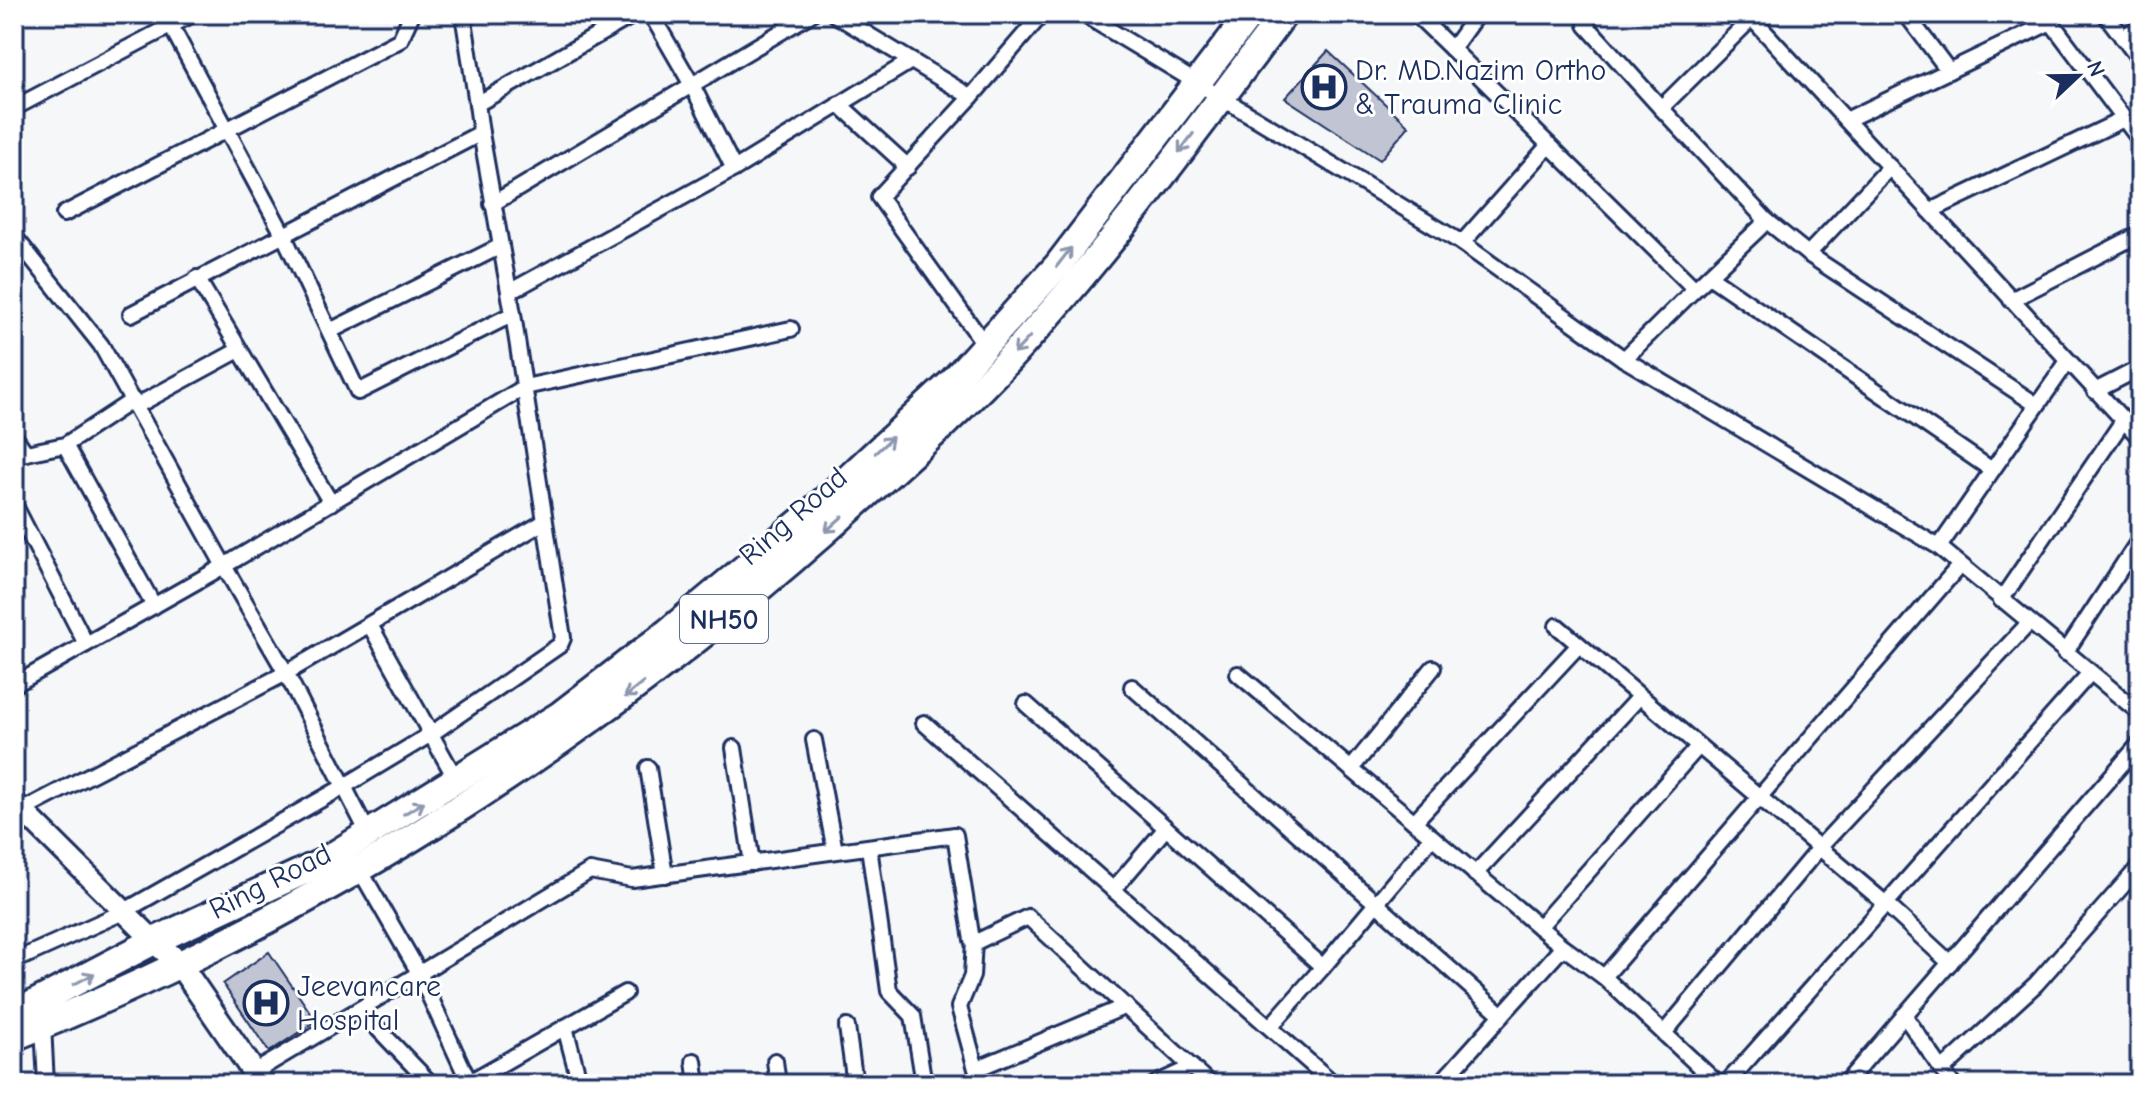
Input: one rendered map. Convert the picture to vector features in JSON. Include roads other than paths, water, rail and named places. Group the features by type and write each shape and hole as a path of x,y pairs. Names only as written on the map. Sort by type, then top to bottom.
{"highway":[{"name":"Ring Road","path":"14,1014 154,941 321,863 369,835 560,715 668,632 812,512 952,382 1058,265 1250,14"},
{"name":"Ring Road","path":"14,1037 87,1008 178,962 268,923 360,870 495,788 605,712 700,639 919,448 1019,349 1095,262 1284,14"}],"main road":[{"path":"17,807 121,913 178,962 258,1078"}],"street":[{"path":"14,108 193,14"},
{"path":"64,214 400,40 412,14"},
{"path":"14,961 121,913 343,787 431,734 560,645 563,638 511,291 492,204 463,14"},
{"path":"477,104 635,14"},
{"path":"651,14 692,85 734,169"},
{"path":"492,204 811,14"},
{"path":"834,14 971,97"},
{"path":"985,345 879,197 1042,14"},
{"path":"1083,14 1195,85 1462,243 1624,359 1939,547 2090,673 2137,703"},
{"path":"1416,14 1695,289"},
{"path":"1452,49 1477,14"},
{"path":"1906,14 1949,71"},
{"path":"2105,14 2140,60"},
{"path":"1661,108 1750,16 2140,438"},
{"path":"1846,120 1949,71 2048,18 2140,140"},
{"path":"1586,25 1767,221 1808,254 2037,405"},
{"path":"171,26 283,234 358,392 513,314"},
{"path":"2122,37 2140,27"},
{"path":"511,291 734,169 911,61"},
{"path":"839,104 908,167"},
{"path":"1930,211 2124,119"},
{"path":"131,314 481,133"},
{"path":"1462,243 1549,145"},
{"path":"1808,254 1890,167"},
{"path":"1624,359 1767,221"},
{"path":"2011,300 2140,234"},
{"path":"14,236 101,345 286,673 369,835"},
{"path":"330,331 501,246"},
{"path":"1709,276 1992,470"},
{"path":"197,278 331,503"},
{"path":"14,685 224,566 525,387 791,329"},
{"path":"14,436 20,455 65,445 134,403 239,350"},
{"path":"1939,547 2068,361"},
{"path":"2095,391 2140,368"},
{"path":"2001,600 2123,421"},
{"path":"65,445 154,606"},
{"path":"14,504 86,644"},
{"path":"17,807 286,673 544,522"},
{"path":"2065,653 2140,539"},
{"path":"1604,977 1757,796 1960,565"},
{"path":"1664,1033 1819,848 2029,623"},
{"path":"370,625 457,781"},
{"path":"1557,626 1697,748 1886,904 1950,963"},
{"path":"1414,822 1579,645"},
{"path":"1351,769 1433,668"},
{"path":"1726,1084 2090,673"},
{"path":"1238,674 1563,947 1604,977 1718,1084"},
{"path":"1132,687 1502,1015"},
{"path":"1475,874 1639,697"},
{"path":"1026,704 1323,967"},
{"path":"924,723 1334,1084"},
{"path":"814,740 835,851"},
{"path":"1847,1083 2140,743"},
{"path":"734,748 752,863"},
{"path":"1539,927 1697,748"},
{"path":"648,768 665,875"},
{"path":"1113,890 1166,828"},
{"path":"258,1078 418,971 590,871 632,879 955,835 974,941 972,976 959,1007 978,1070 1126,1006"},
{"path":"1270,1027 1432,837"},
{"path":"869,847 889,991 913,1016 924,1084"},
{"path":"1942,1070 2036,984 2140,866"},
{"path":"360,870 418,971 467,1083 625,993"},
{"path":"974,941 1028,917 1210,1084"},
{"path":"1440,1084 1563,947"},
{"path":"361,1011 431,1084"},
{"path":"1904,1015 1952,1084"},
{"path":"43,1025 46,1084"},
{"path":"565,1027 580,1084"},
{"path":"847,1027 855,1084"},
{"path":"694,1061 697,1084"},
{"path":"775,1061 778,1084"},
{"path":"1155,1084 1192,1067"}],"place":[{"name":"Dr. MD.Nazim Ortho & Trauma Clinic","path":"1324,87"},
{"name":"Jeevancare Hospital","path":"266,1003"}]}
